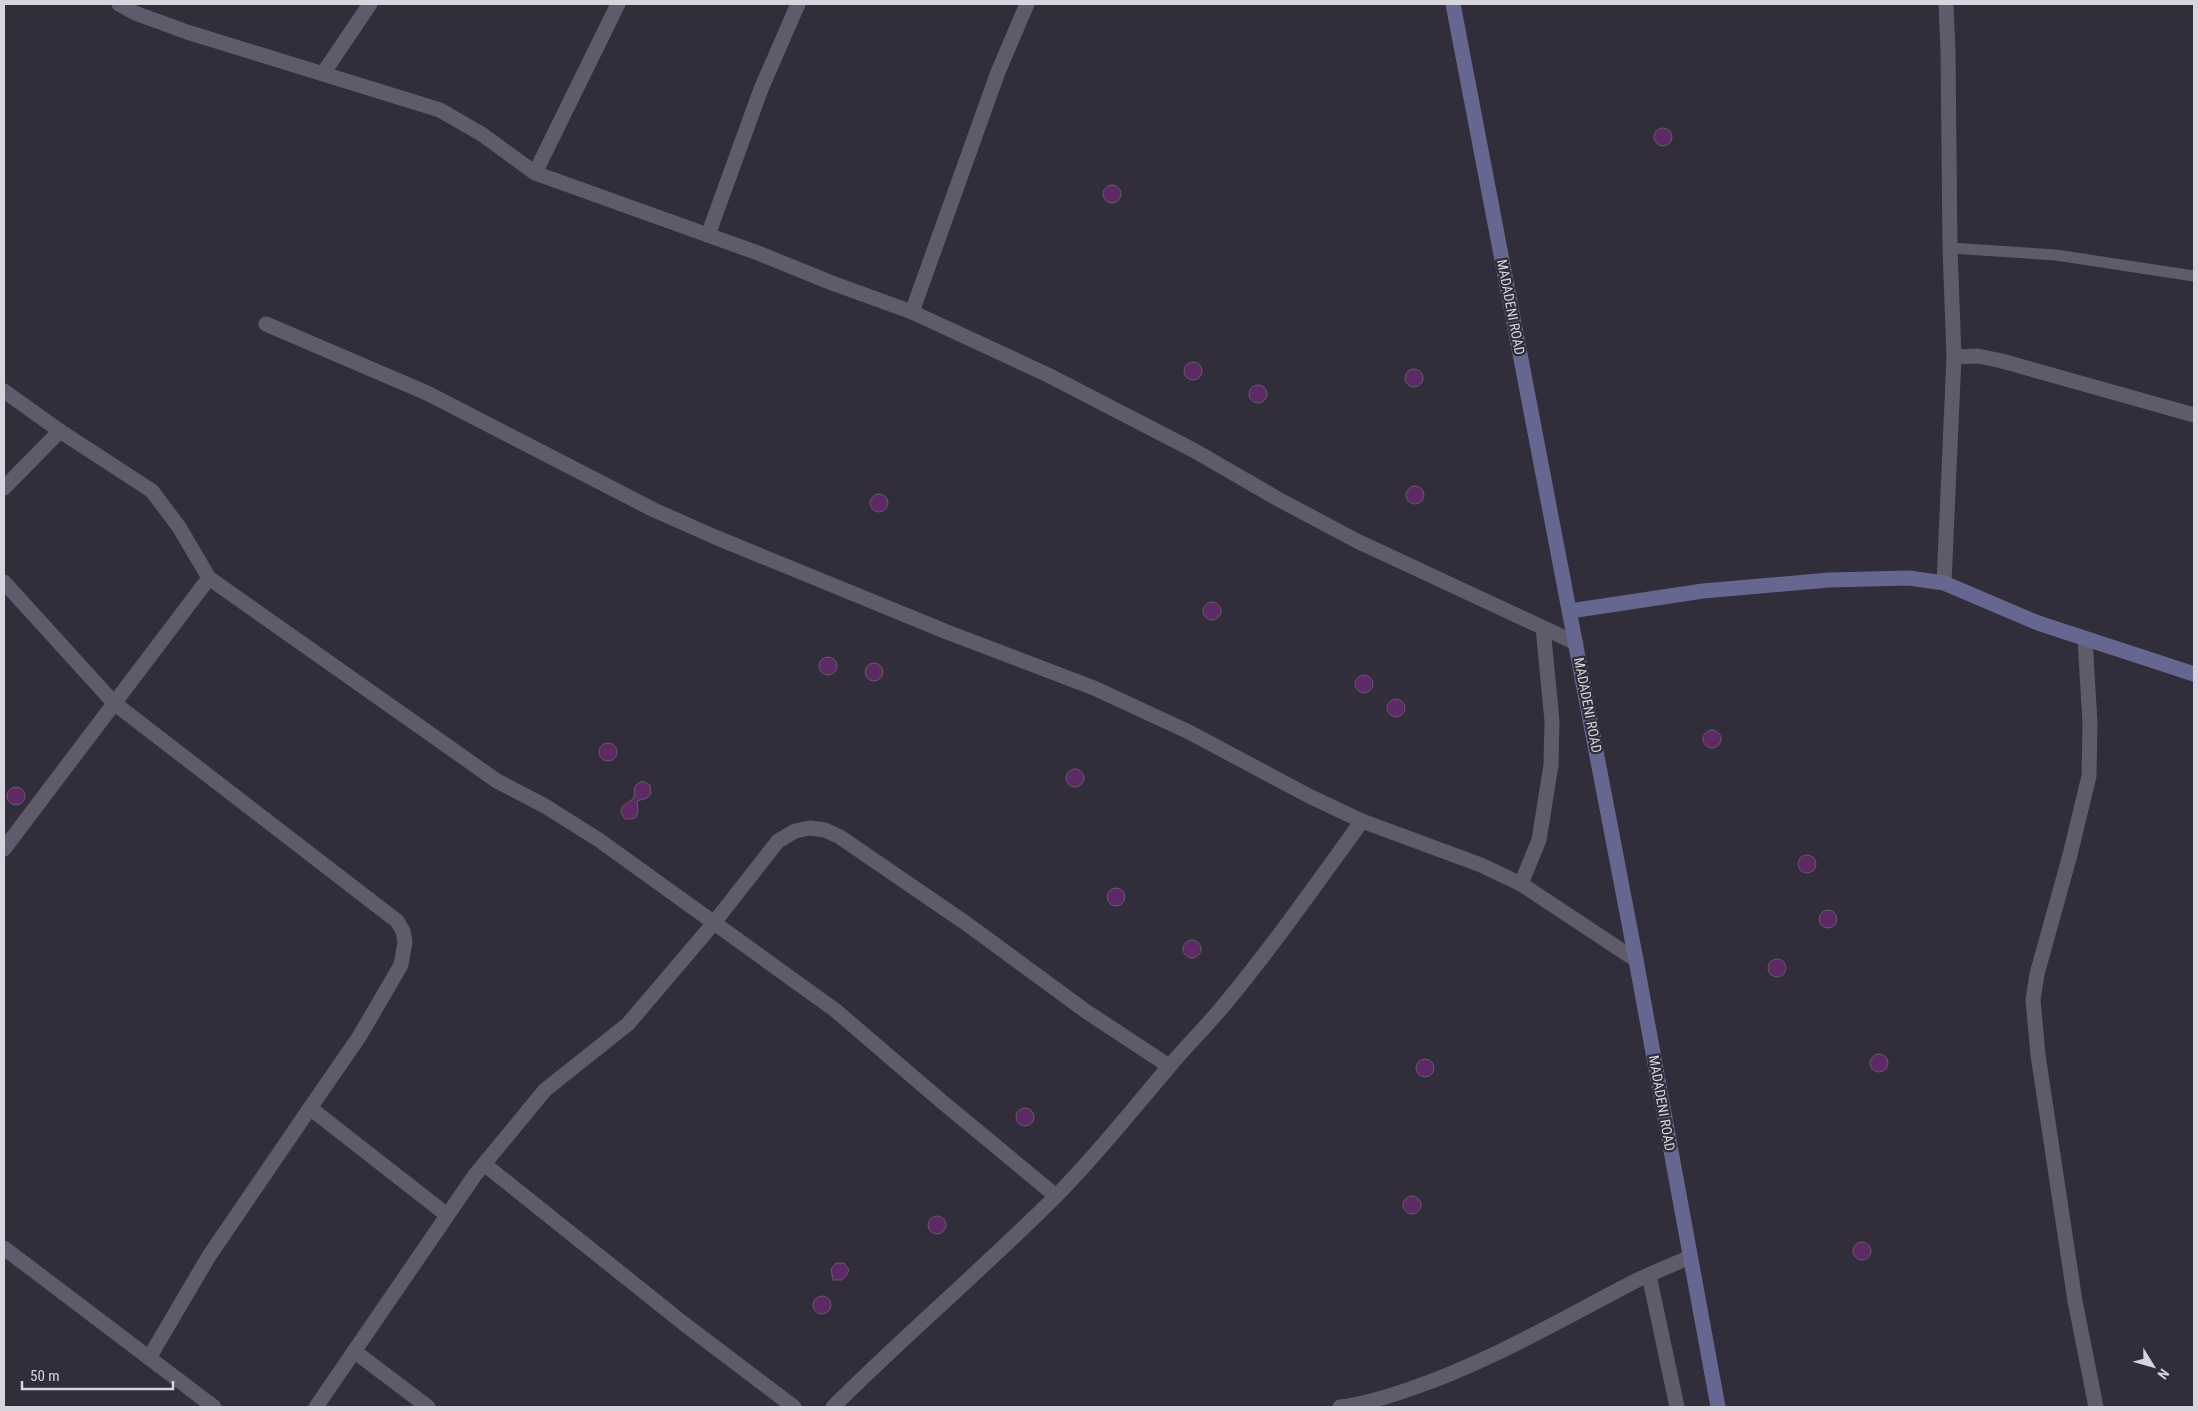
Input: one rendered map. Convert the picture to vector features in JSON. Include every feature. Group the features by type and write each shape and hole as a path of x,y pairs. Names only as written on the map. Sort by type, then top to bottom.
{"street":[{"path":"120,4 135,13 187,32 324,72 440,110 483,135 535,172 708,234 912,312 1048,375 1194,451 1357,541 1576,644"},
{"path":"324,72 370,4"},
{"path":"535,172 618,4"},
{"path":"708,234 761,89 798,4"},
{"path":"912,312 998,72 1027,4"},
{"name":"MADADENI ROAD","path":"1453,4 1636,960 1718,1407"},
{"path":"1944,583 1954,357 1950,248 1946,4"},
{"path":"266,324 427,393 654,510 947,632 1094,688 1189,732 1309,796 1362,821 1481,865 1521,884 1636,960"},
{"path":"1954,357 1978,356 2002,361 2194,415"},
{"path":"4,391 60,431 152,490 179,528 209,578 497,781 545,806 598,840 835,1010 1056,1196"},
{"path":"4,488 60,431"},
{"path":"4,849 209,578"},
{"path":"1570,611 1703,592 1829,580 1909,578 1944,583 2038,623 2194,674"},
{"path":"4,582 114,702 384,910 397,921 405,942 401,965 359,1036 209,1256 149,1358"},
{"path":"1521,884 1539,840 1551,765 1552,721 1543,628"},
{"path":"2085,639 2090,723 2090,776 2037,974 2033,1000 2038,1055 2072,1284 2096,1407"},
{"path":"833,1407 881,1359 975,1274 1056,1196 1114,1133 1169,1066 1229,999 1362,821"},
{"path":"316,1407 447,1215 484,1164 545,1090 628,1024 713,924 778,841 795,831 810,828 826,830 864,852 1087,1012 1169,1066"},
{"path":"310,1108 447,1215"},
{"path":"484,1164 683,1323 794,1407"},
{"path":"4,1248 214,1407"},
{"path":"1340,1407 1360,1405 1382,1399 1449,1376 1496,1355 1626,1286 1690,1257"},
{"path":"1649,1275 1677,1407"},
{"path":"354,1352 428,1407"}],"lane":[{"path":"1950,248 2056,255 2194,276"}],"building":[{"path":"1663,128 1669,131 1672,137 1669,143 1663,146 1657,143 1654,137 1657,131"},
{"path":"1112,185 1118,188 1121,194 1118,200 1112,203 1106,200 1103,194 1106,188"},
{"path":"1193,362 1199,365 1202,371 1199,377 1193,380 1187,377 1184,371 1187,365"},
{"path":"1414,369 1420,372 1423,378 1420,384 1414,387 1408,384 1405,378 1408,372"},
{"path":"1258,385 1264,388 1267,394 1264,400 1258,403 1252,400 1249,394 1252,388"},
{"path":"1415,486 1421,489 1424,495 1421,501 1415,504 1409,501 1406,495 1409,489"},
{"path":"879,494 885,497 888,503 885,509 879,512 873,509 870,503 873,497"},
{"path":"1212,602 1218,605 1221,611 1218,617 1212,620 1206,617 1203,611 1206,605"},
{"path":"828,657 834,660 837,666 834,672 828,675 822,672 819,666 822,660"},
{"path":"874,663 880,666 883,672 880,678 874,681 868,678 865,672 868,666"},
{"path":"1364,675 1370,678 1373,684 1370,690 1364,693 1358,690 1355,684 1358,678"},
{"path":"1396,699 1402,702 1405,708 1402,714 1396,717 1390,714 1387,708 1390,702"},
{"path":"1712,730 1718,733 1721,739 1718,745 1712,748 1706,745 1703,739 1706,733"},
{"path":"608,743 614,746 617,752 614,758 608,761 602,758 599,752 602,746"},
{"path":"1075,769 1081,772 1084,778 1081,784 1075,787 1069,784 1066,778 1069,772"},
{"path":"642,781 650,785 651,794 647,798 637,801 638,812 636,817 625,819 621,813 622,807 634,798 635,786"},
{"path":"16,787 22,790 25,796 22,802 16,805 10,802 7,796 10,790"},
{"path":"1807,855 1813,858 1816,864 1813,870 1807,873 1801,870 1798,864 1801,858"},
{"path":"1116,888 1122,891 1125,897 1122,903 1116,906 1110,903 1107,897 1110,891"},
{"path":"1828,910 1834,913 1837,919 1834,925 1828,928 1822,925 1819,919 1822,913"},
{"path":"1192,940 1198,943 1201,949 1198,955 1192,958 1186,955 1183,949 1186,943"},
{"path":"1777,959 1783,962 1786,968 1783,974 1777,977 1771,974 1768,968 1771,962"},
{"path":"1879,1054 1885,1057 1888,1063 1885,1069 1879,1072 1873,1069 1870,1063 1873,1057"},
{"path":"1425,1059 1431,1062 1434,1068 1431,1074 1425,1077 1419,1074 1416,1068 1419,1062"},
{"path":"1025,1108 1031,1111 1034,1117 1031,1123 1025,1126 1019,1123 1016,1117 1019,1111"},
{"path":"1412,1196 1418,1199 1421,1205 1418,1211 1412,1214 1406,1211 1403,1205 1406,1199"},
{"path":"937,1216 943,1219 946,1225 943,1231 937,1234 931,1231 928,1225 931,1219"},
{"path":"1862,1242 1868,1245 1871,1251 1868,1257 1862,1260 1856,1257 1853,1251 1856,1245"},
{"path":"836,1263 844,1263 849,1270 842,1280 833,1280 831,1269"},
{"path":"822,1296 828,1299 831,1305 828,1311 822,1314 816,1311 813,1305 816,1299"}]}
